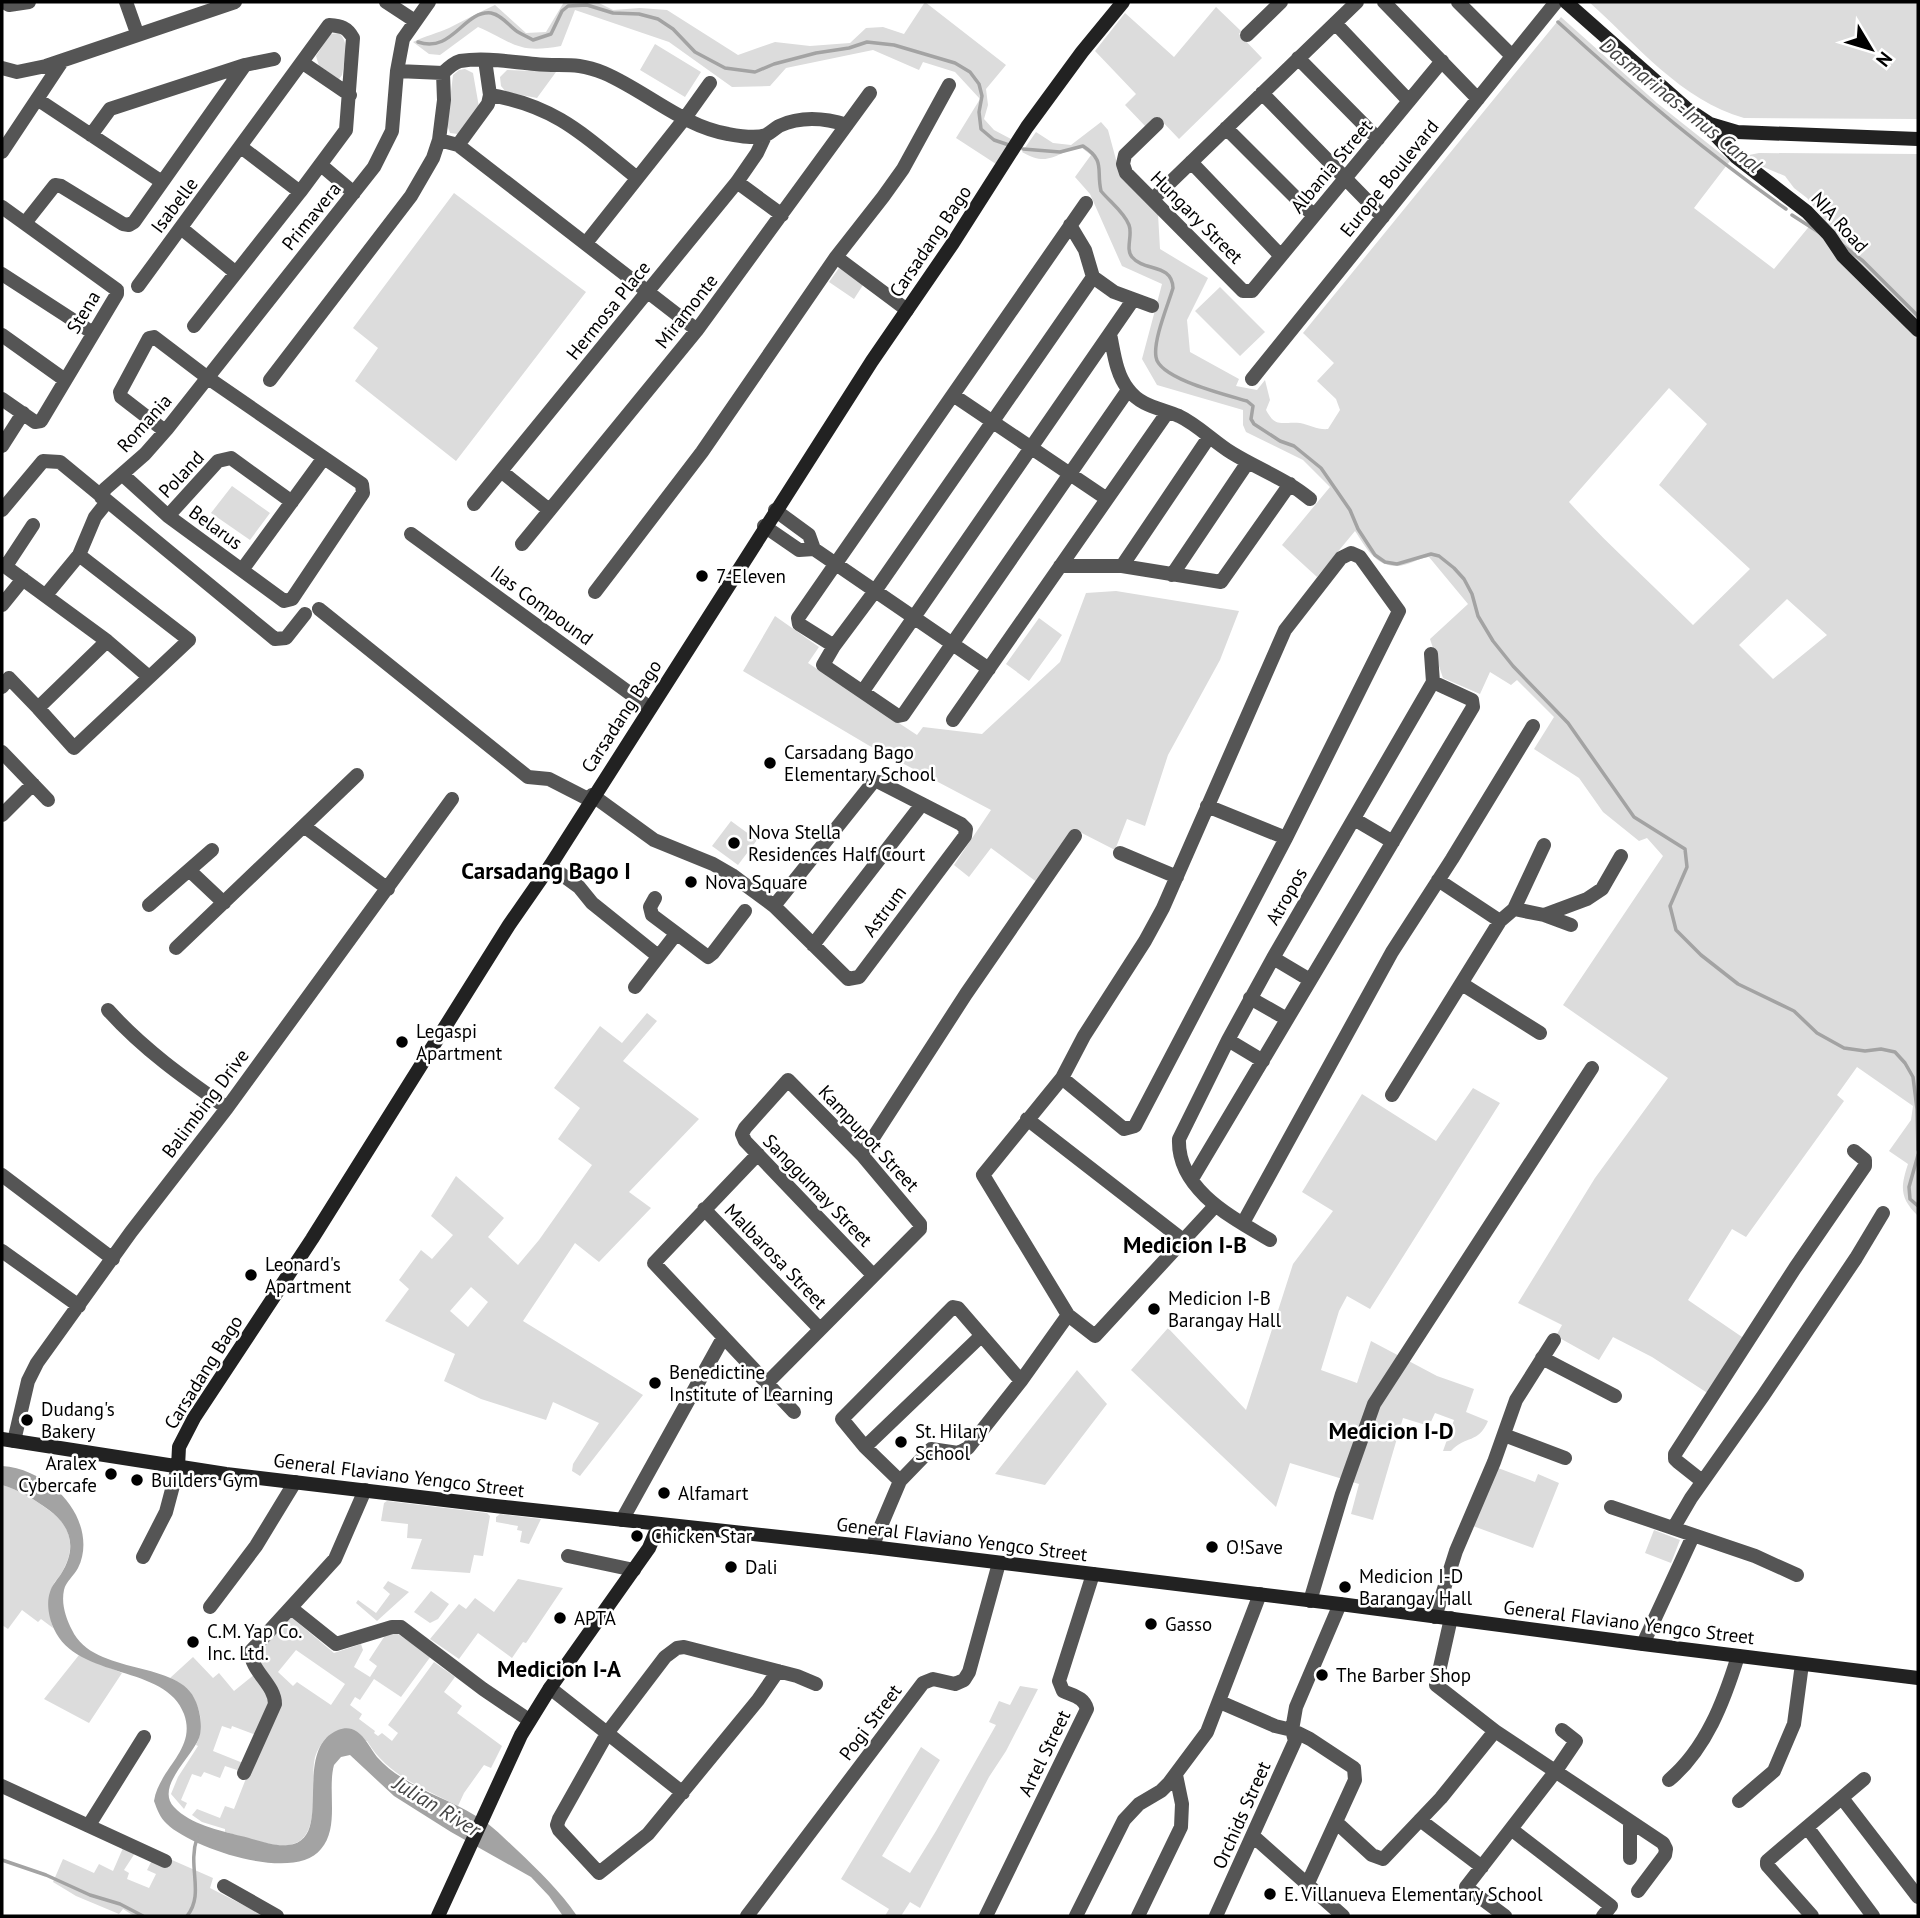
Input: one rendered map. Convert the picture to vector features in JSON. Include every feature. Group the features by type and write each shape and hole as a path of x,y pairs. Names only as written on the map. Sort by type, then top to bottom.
{"street":[{"path":"4,2 9,5 29,2"},
{"path":"126,2 137,33"},
{"path":"2,68 17,72 46,66 235,2"},
{"path":"386,2 415,21"},
{"name":"Primavera","path":"208,379 374,167 392,131 404,39 429,2"},
{"name":"Carsadang Bago","path":"178,1467 179,1447 194,1418 312,1239 764,526 1027,127 1123,2"},
{"path":"1247,35 1281,2"},
{"path":"1153,199 1357,2"},
{"path":"1458,2 1512,56"},
{"name":"Europe Boulevard","path":"1252,379 1556,2"},
{"path":"1566,2 1699,118 1723,129 1757,134 1918,139"},
{"path":"1394,5 1478,99"},
{"path":"1335,23 1409,101"},
{"name":"Isabelle","path":"138,286 329,25 342,26 349,30 353,38 350,95"},
{"path":"1298,58 1378,139"},
{"path":"91,135 110,109 245,65 274,59"},
{"path":"2,152 63,60"},
{"path":"443,73 461,61 511,60 536,65 566,64 586,67 605,74 704,129 731,135 765,136 780,126 804,119 829,119 847,125"},
{"path":"458,145 485,111 490,95 485,61"},
{"name":"Albania Street","path":"1248,292 1252,291 1442,61"},
{"path":"194,326 321,166 346,130 350,95 303,63"},
{"path":"399,64 443,73"},
{"path":"25,223 55,185 129,225 134,222 245,65"},
{"path":"270,380 411,196 433,159 439,141 444,100 443,73"},
{"path":"586,243 710,83"},
{"path":"595,592 702,452 836,257 902,169 948,85"},
{"name":"Miramonte","path":"522,544 697,330 870,93"},
{"path":"1262,93 1383,218"},
{"path":"490,95 519,100 562,119 637,177"},
{"path":"37,99 162,182"},
{"name":"NIA Road","path":"1699,118 1736,157 1807,212 1829,235 1843,256 1918,330"},
{"name":"Hungary Street","path":"1157,124 1125,155 1126,173 1243,291 1248,292"},
{"path":"1226,128 1314,216"},
{"name":"Hermosa Place","path":"474,505 737,182 765,136"},
{"path":"439,141 458,145 697,330"},
{"path":"241,147 300,192"},
{"path":"1191,162 1281,256"},
{"path":"321,166 354,193"},
{"path":"737,182 782,215"},
{"path":"834,646 798,621 798,618 1086,203"},
{"name":"Stena","path":"2,207 117,290 41,421 35,422 23,414"},
{"path":"1070,226 1085,250 1093,276 1114,292 1152,306"},
{"path":"181,228 236,273"},
{"path":"836,257 907,310"},
{"path":"2,274 93,333"},
{"path":"1093,276 823,665 901,716 1128,390"},
{"path":"863,691 1133,300"},
{"path":"1110,334 1115,361 1128,390 1140,401 1177,415 1310,499"},
{"path":"2,335 65,380"},
{"path":"165,431 121,397 120,392 149,338 154,337 208,379 323,459 242,570"},
{"name":"Romania","path":"46,595 79,555 104,496 165,431 208,379"},
{"path":"953,395 1107,499"},
{"path":"2,398 23,414 2,446"},
{"path":"953,720 1167,412"},
{"path":"1122,566 1209,437"},
{"name":"Poland","path":"168,516 218,461 224,458 231,458 292,502"},
{"name":"Belarus","path":"122,475 168,516 284,601 292,599 363,493 362,484 323,459"},
{"path":"2,510 43,461 60,462 275,639 286,638 312,612 528,777 549,779 591,798 654,840 722,869 774,906 813,945 922,804 874,782 774,906"},
{"path":"1172,575 1248,462"},
{"path":"501,471 549,510"},
{"path":"1060,566 1122,566 1221,582 1290,484"},
{"path":"775,510 809,535 814,549 989,669"},
{"path":"33,525 4,565 107,641 149,677"},
{"path":"764,526 799,550 814,549"},
{"name":"Ilas Compound","path":"411,534 650,708"},
{"path":"1062,1078 1124,1129 1135,1126 1286,838 1399,611 1360,557 1351,553 1341,558 1285,630 1177,877 1145,941 1084,1036 1062,1078 985,1171 984,1180 1068,1315 1095,1336 1215,1206"},
{"path":"2,687 9,678 74,748 189,640 79,555"},
{"path":"2,605 23,579"},
{"path":"38,708 107,641"},
{"path":"1270,1240 1215,1206 1192,1180 1473,707 1472,700 1433,682 1431,654"},
{"name":"Atropos","path":"1192,1180 1181,1162 1179,1139 1183,1129 1250,998 1433,682"},
{"path":"1243,1223 1392,952 1533,726"},
{"path":"2,752 48,800"},
{"path":"176,948 357,775"},
{"path":"2,815 33,784"},
{"name":"Balimbing Drive","path":"8,1440 31,1375 113,1259 227,1108 452,799"},
{"name":"Astrum","path":"813,945 848,979 859,977 965,836 966,829 961,824 922,804"},
{"path":"1207,806 1286,838"},
{"path":"1354,819 1392,842"},
{"path":"304,827 388,889"},
{"path":"862,1155 966,994 1074,836"},
{"path":"1392,1095 1500,921 1514,909 1544,845"},
{"path":"149,905 212,850"},
{"path":"1120,853 1177,877"},
{"path":"1544,915 1587,899 1602,889 1621,856"},
{"path":"550,866 579,887 592,904 659,956"},
{"path":"189,870 224,903"},
{"path":"1438,880 1500,921"},
{"path":"655,898 650,912 708,957 745,911"},
{"path":"1514,909 1544,915 1571,925"},
{"path":"635,987 676,934"},
{"path":"1273,958 1310,980"},
{"path":"1462,984 1540,1033"},
{"path":"1250,998 1287,1019"},
{"path":"108,1010 128,1032 162,1061 227,1108"},
{"path":"1228,1040 1263,1061"},
{"path":"1310,1601 1342,1494 1374,1404 1592,1068"},
{"name":"Kampupot Street","path":"788,1080 862,1155 920,1224 918,1233 873,1275"},
{"name":"Sanggumay Street","path":"788,1080 745,1128 742,1134 745,1141 873,1275"},
{"path":"1027,1119 1182,1240"},
{"path":"1703,1481 1678,1462 1675,1454 1795,1268 1865,1166 1865,1160 1854,1151"},
{"path":"758,1154 654,1263 794,1412"},
{"path":"2,1175 113,1259"},
{"name":"Malbarosa Street","path":"704,1209 820,1329"},
{"path":"1674,1527 1861,1251 1883,1213"},
{"path":"2,1251 79,1306"},
{"path":"767,1384 873,1275"},
{"path":"900,1481 843,1422 844,1415 953,1307 958,1308 1021,1381"},
{"path":"873,1547 900,1481 931,1448 964,1452 1021,1381 1068,1315"},
{"path":"865,1447 981,1336"},
{"path":"622,1520 723,1338"},
{"path":"1435,1617 1456,1551 1516,1400 1554,1340"},
{"path":"1542,1357 1615,1396"},
{"path":"1504,1435 1565,1458"},
{"name":"General Flaviano Yengco Street","path":"8,1440 295,1482 873,1547 1918,1678"},
{"path":"143,1557 166,1512 178,1467"},
{"path":"210,1607 256,1546 295,1482"},
{"path":"244,1773 275,1704 274,1694 251,1660 252,1649 335,1559 365,1489"},
{"path":"1611,1507 1755,1556 1797,1575"},
{"path":"438,1916 482,1816 529,1720 634,1570 653,1541 659,1524"},
{"path":"1643,1644 1693,1536"},
{"path":"568,1556 634,1570"},
{"name":"Pogi Street","path":"747,1916 923,1683 933,1679 955,1684 964,1680 976,1651 999,1563"},
{"name":"Artel Street","path":"986,1916 1087,1709 1080,1698 1063,1691 1059,1681 1093,1574"},
{"path":"1076,1916 1124,1820 1139,1804 1161,1791 1207,1732 1260,1594"},
{"name":"Orchids Street","path":"1216,1916 1295,1741 1292,1730 1296,1707 1340,1604"},
{"path":"290,1608 336,1644 395,1626 404,1629 482,1689 529,1720"},
{"path":"1451,1618 1436,1685 1495,1731 1663,1843 1665,1855 1638,1891"},
{"path":"778,1671 758,1700 648,1834 599,1872 559,1830 557,1825 608,1732 665,1657 677,1648 684,1647 778,1671 816,1684"},
{"path":"1669,1780 1692,1759 1699,1747 1719,1706 1738,1656"},
{"path":"1740,1801 1774,1771 1794,1724 1802,1664"},
{"path":"550,1688 683,1793"},
{"path":"1220,1702 1275,1726 1292,1730 1354,1769 1355,1780 1307,1885"},
{"path":"1505,1916 1466,1887 1576,1741 1562,1730"},
{"path":"1336,1822 1372,1855 1383,1859 1400,1838 1441,1798 1495,1731"},
{"path":"89,1825 144,1737"},
{"path":"1138,1916 1181,1827 1182,1804 1176,1775"},
{"path":"1812,1916 1767,1865 1767,1861 1864,1779"},
{"path":"2,1786 165,1861"},
{"path":"1842,1798 1918,1897"},
{"path":"1420,1820 1482,1867"},
{"path":"1630,1821 1630,1858"},
{"path":"1807,1827 1873,1916"},
{"path":"1511,1829 1611,1906 1603,1916"},
{"path":"1254,1836 1343,1916"},
{"path":"224,1886 277,1916"}],"shaded area":[{"path":"564,2 597,2 613,10 667,10 738,55 775,42 810,46 850,43 866,28 883,27 904,34 925,2 1006,65 986,89 988,105 984,119 994,130 1011,139 996,164 956,138 980,99 955,72 923,62 919,70 873,50 786,68 770,86 732,87 669,42 575,10 561,46 525,48 478,27 440,55 429,54 413,42 495,5 526,33 546,32"},
{"path":"1589,2 1918,2 1918,119 1744,118 1721,110 1680,85"},
{"path":"1216,7 1241,31 1239,34 1262,58 1179,139 1158,117 1146,127 1125,105 1136,94 1095,51 1125,13 1174,57"},
{"path":"1561,17 1657,103 1730,161 1694,208 1774,269 1812,223 1839,258 1918,337 1918,1216 1908,1204 1903,1192 1908,1164 1889,1151 1911,1120 1913,1106 1857,1067 1837,1095 1844,1101 1746,1237 1732,1229 1688,1300 1745,1339 1709,1394 1652,1357 1613,1337 1599,1360 1556,1336 1562,1325 1518,1303 1595,1178 1668,1078 1563,1005 1663,856 1647,838 1639,841 1603,812 1579,778 1534,749 1554,717 1517,680 1511,685 1490,672 1480,694 1443,678 1430,639 1468,604 1429,557 1400,566 1382,563 1371,554 1355,531 1317,577 1282,545 1330,487 1303,460 1246,432 1243,410 1157,385 1142,359 1162,284 1122,266 1090,194 1075,177 1091,155 1082,148 1047,159 1032,157 1022,152 1036,132 1053,143 1071,145 1101,122 1108,130 1121,178 1158,214 1160,249 1208,278 1187,320 1190,352 1239,379 1236,386 1257,390 1265,380 1270,400 1266,410 1273,420 1328,429 1340,410 1336,399 1317,381 1334,363 1303,333","holes":["1669,388 1707,424 1659,485 1750,569 1693,625 1569,502","1787,599 1827,635 1773,679 1739,645"]},
{"path":"339,33 345,42 346,53 339,79 319,66 316,56 330,34"},
{"path":"655,44 701,72 685,97 640,70"},
{"path":"465,69 473,73 479,107 458,134 450,133 447,125 453,75"},
{"path":"507,70 556,72 537,98 506,92 501,86 500,77"},
{"path":"1918,154 1918,321 1854,258 1807,198 1794,188 1785,176 1754,163 1749,155"},
{"path":"454,193 586,292 456,461 355,381 378,348 353,328"},
{"path":"839,268 863,285 854,299 829,282"},
{"path":"1220,287 1265,332 1240,356 1195,311"},
{"path":"232,486 270,513 250,540 211,513"},
{"path":"1116,591 1239,611 1220,660 1168,755 1145,826 1127,819 1115,850 1074,829 1038,883 991,848 969,877 954,865 991,810 868,745 743,671 775,616 819,647 808,663 917,735 923,727 982,734 1060,662 1086,593"},
{"path":"1039,618 1062,635 1029,681 1006,664"},
{"name":"Nova Stella Residences Half Court","path":"731,821 757,840 738,865 712,846"},
{"path":"647,1013 657,1021 623,1061 699,1119 629,1192 651,1208 599,1262 575,1243 523,1321 643,1395 580,1476 572,1471 573,1464 599,1423 553,1402 546,1420 481,1399 444,1381 455,1354 385,1321 409,1289 399,1280 421,1250 432,1259 453,1235 431,1216 456,1176 504,1218 488,1237 518,1265 592,1165 558,1139 580,1108 554,1088 600,1026 622,1043","holes":["471,1287 488,1302 468,1327 450,1311"]},
{"path":"1473,1088 1500,1103 1370,1309 1347,1296 1339,1311 1321,1370 1357,1383 1371,1341 1437,1376 1474,1389 1466,1412 1488,1421 1476,1436 1451,1451 1443,1451 1454,1420 1435,1413 1429,1426 1403,1418 1373,1520 1351,1514 1359,1484 1290,1463 1276,1507 1131,1370 1168,1328 1246,1410 1293,1264 1333,1211 1302,1192 1362,1094 1436,1141"},
{"path":"1077,1370 1107,1404 1045,1485 995,1474"},
{"path":"1498,1468 1535,1482 1538,1474 1559,1483 1533,1548 1473,1526"},
{"path":"2,1485 21,1493 57,1517 70,1539 69,1555 50,1595 53,1628 41,1619 38,1622 22,1610 8,1629 2,1625"},
{"path":"387,1501 487,1513 490,1516 483,1556 474,1555 470,1573 411,1569 422,1539 407,1538 408,1524 381,1521 384,1503"},
{"path":"500,1514 541,1519 529,1544 520,1542 522,1531 517,1530 518,1526 496,1522 496,1517"},
{"path":"1654,1530 1680,1540 1671,1563 1645,1553"},
{"path":"518,1579 563,1588 526,1643 523,1642 512,1658 478,1633 459,1659 430,1639 459,1604 466,1609 475,1598 494,1612"},
{"path":"388,1581 409,1592 377,1621 356,1603 358,1600 376,1613 390,1594 383,1588"},
{"path":"431,1591 449,1604 438,1619 430,1623 414,1612"},
{"path":"291,1617 334,1653 361,1644 363,1650 354,1667 370,1677 377,1666 369,1660 386,1634 398,1634 431,1656 401,1697 374,1679 360,1700 355,1697 350,1705 362,1714 359,1719 378,1736 382,1733 392,1741 398,1733 388,1725 434,1662 455,1677 444,1692 462,1706 457,1713 502,1746 491,1768 484,1765 458,1806 396,1772 367,1741 326,1738 315,1757 311,1821 307,1833 300,1841 289,1845 274,1845 225,1832 225,1829 202,1822 192,1815 197,1809 220,1818 225,1806 234,1809 256,1753 276,1717 256,1653","holes":["296,1650 345,1684 331,1705 297,1682 293,1686 278,1672"]},
{"path":"79,1655 122,1673 89,1723 44,1699"},
{"path":"193,1657 213,1678 219,1673 234,1691 255,1674 270,1701 256,1735 232,1726 231,1729 222,1726 213,1751 243,1763 240,1771 225,1766 220,1778 204,1772 201,1777 192,1774 181,1800 187,1803 184,1809 171,1794 178,1777 198,1746 200,1715 193,1697 170,1678"},
{"path":"1020,1686 1038,1689 920,1908 910,1902 901,1916 885,1916 889,1909 841,1879 921,1747 940,1760 882,1856 910,1873 996,1725 989,1722 999,1701 1010,1705"},
{"path":"123,1848 135,1853 124,1870 129,1873 127,1879 149,1888 156,1874 147,1870 152,1860 168,1867 172,1860 213,1878 210,1888 265,1916 134,1916 123,1909 119,1914 76,1896 53,1882 63,1859 94,1873 99,1864 113,1871"}],"water":[{"name":"Julian River","path":"2,1466 23,1470 54,1488 69,1504 80,1524 83,1535 82,1557 65,1587 63,1600 72,1630 83,1645 117,1662 173,1679 187,1688 196,1702 201,1729 199,1738 169,1790 169,1799 181,1813 206,1826 271,1844 288,1845 302,1840 309,1828 312,1812 317,1756 324,1741 338,1730 352,1729 362,1736 377,1757 395,1773 467,1811 493,1828 549,1882 577,1916 563,1916 531,1877 394,1796 350,1755 341,1757 334,1765 330,1830 321,1849 308,1859 290,1863 268,1863 244,1859 198,1843 167,1824 154,1801 157,1789 186,1738 184,1714 174,1698 159,1687 81,1657 65,1645 52,1625 48,1601 51,1589 66,1565 70,1539 57,1517 20,1492 2,1485"}],"waterway":[{"path":"418,42 440,42 473,18 491,13 533,40 551,34 562,11 568,6 587,5 613,13 639,14 658,19 673,29 695,52 725,68 755,72 774,64 867,42 894,45 955,63 970,72 979,84 982,96 979,112 981,129 994,140 1009,145"},
{"name":"Dasmarinas-Imus Canal","path":"1558,22 1669,119 1786,209"},
{"path":"1023,149 1060,152 1083,146 1095,156 1099,166 1101,191 1129,225 1130,254 1137,262 1163,271 1171,280 1173,288 1157,341 1156,357 1160,365 1181,379 1247,401 1253,406 1251,419 1254,424 1280,441 1294,446 1321,468 1350,510 1358,529 1375,555 1385,562 1397,564 1431,554 1439,556 1454,568 1464,579 1472,594 1478,616 1493,641 1513,666 1568,723 1634,817 1685,849 1687,867 1670,906 1676,930 1701,955 1738,984 1794,1011 1817,1033 1844,1048 1895,1052 1913,1077 1918,1150"},
{"name":"Dasmarinas-Imus Canal","path":"1792,215 1820,233"},
{"name":"Dasmarinas-Imus Canal","path":"1841,244 1863,261 1918,316"},
{"path":"1918,1155 1909,1187 1910,1199 1918,1206"},
{"path":"187,1916 195,1899 194,1849 197,1838"},
{"path":"2,1860 120,1904 143,1916"}],"place":[{"name":"7-Eleven","path":"702,576"},
{"name":"Carsadang Bago Elementary School","path":"770,763"},
{"name":"Nova Stella Residences Half Court","path":"734,843"},
{"name":"Nova Square","path":"691,882"},
{"name":"Legaspi Apartment","path":"402,1042"},
{"name":"Leonard's Apartment","path":"251,1275"},
{"name":"Medicion I-B Barangay Hall","path":"1154,1309"},
{"name":"Benedictine Institute of Learning","path":"655,1383"},
{"name":"Dudang's Bakery","path":"27,1420"},
{"name":"St. Hilary School","path":"901,1442"},
{"name":"Aralex Cybercafe","path":"111,1474"},
{"name":"Builders Gym","path":"137,1480"},
{"name":"Alfamart","path":"664,1493"},
{"name":"Chicken Star","path":"637,1536"},
{"name":"O!Save","path":"1212,1547"},
{"name":"Dali","path":"731,1567"},
{"name":"Medicion I-D Barangay Hall","path":"1345,1587"},
{"name":"APTA","path":"560,1618"},
{"name":"Gasso","path":"1151,1624"},
{"name":"C.M. Yap Co. Inc. Ltd.","path":"193,1642"},
{"name":"The Barber Shop","path":"1322,1675"},
{"name":"E. Villanueva Elementary School","path":"1270,1894"}],"district":[{"name":"Carsadang Bago I","path":"546,870"},
{"name":"Medicion I-B","path":"1185,1244"},
{"name":"Medicion I-D","path":"1391,1430"},
{"name":"Medicion I-A","path":"559,1668"}]}
